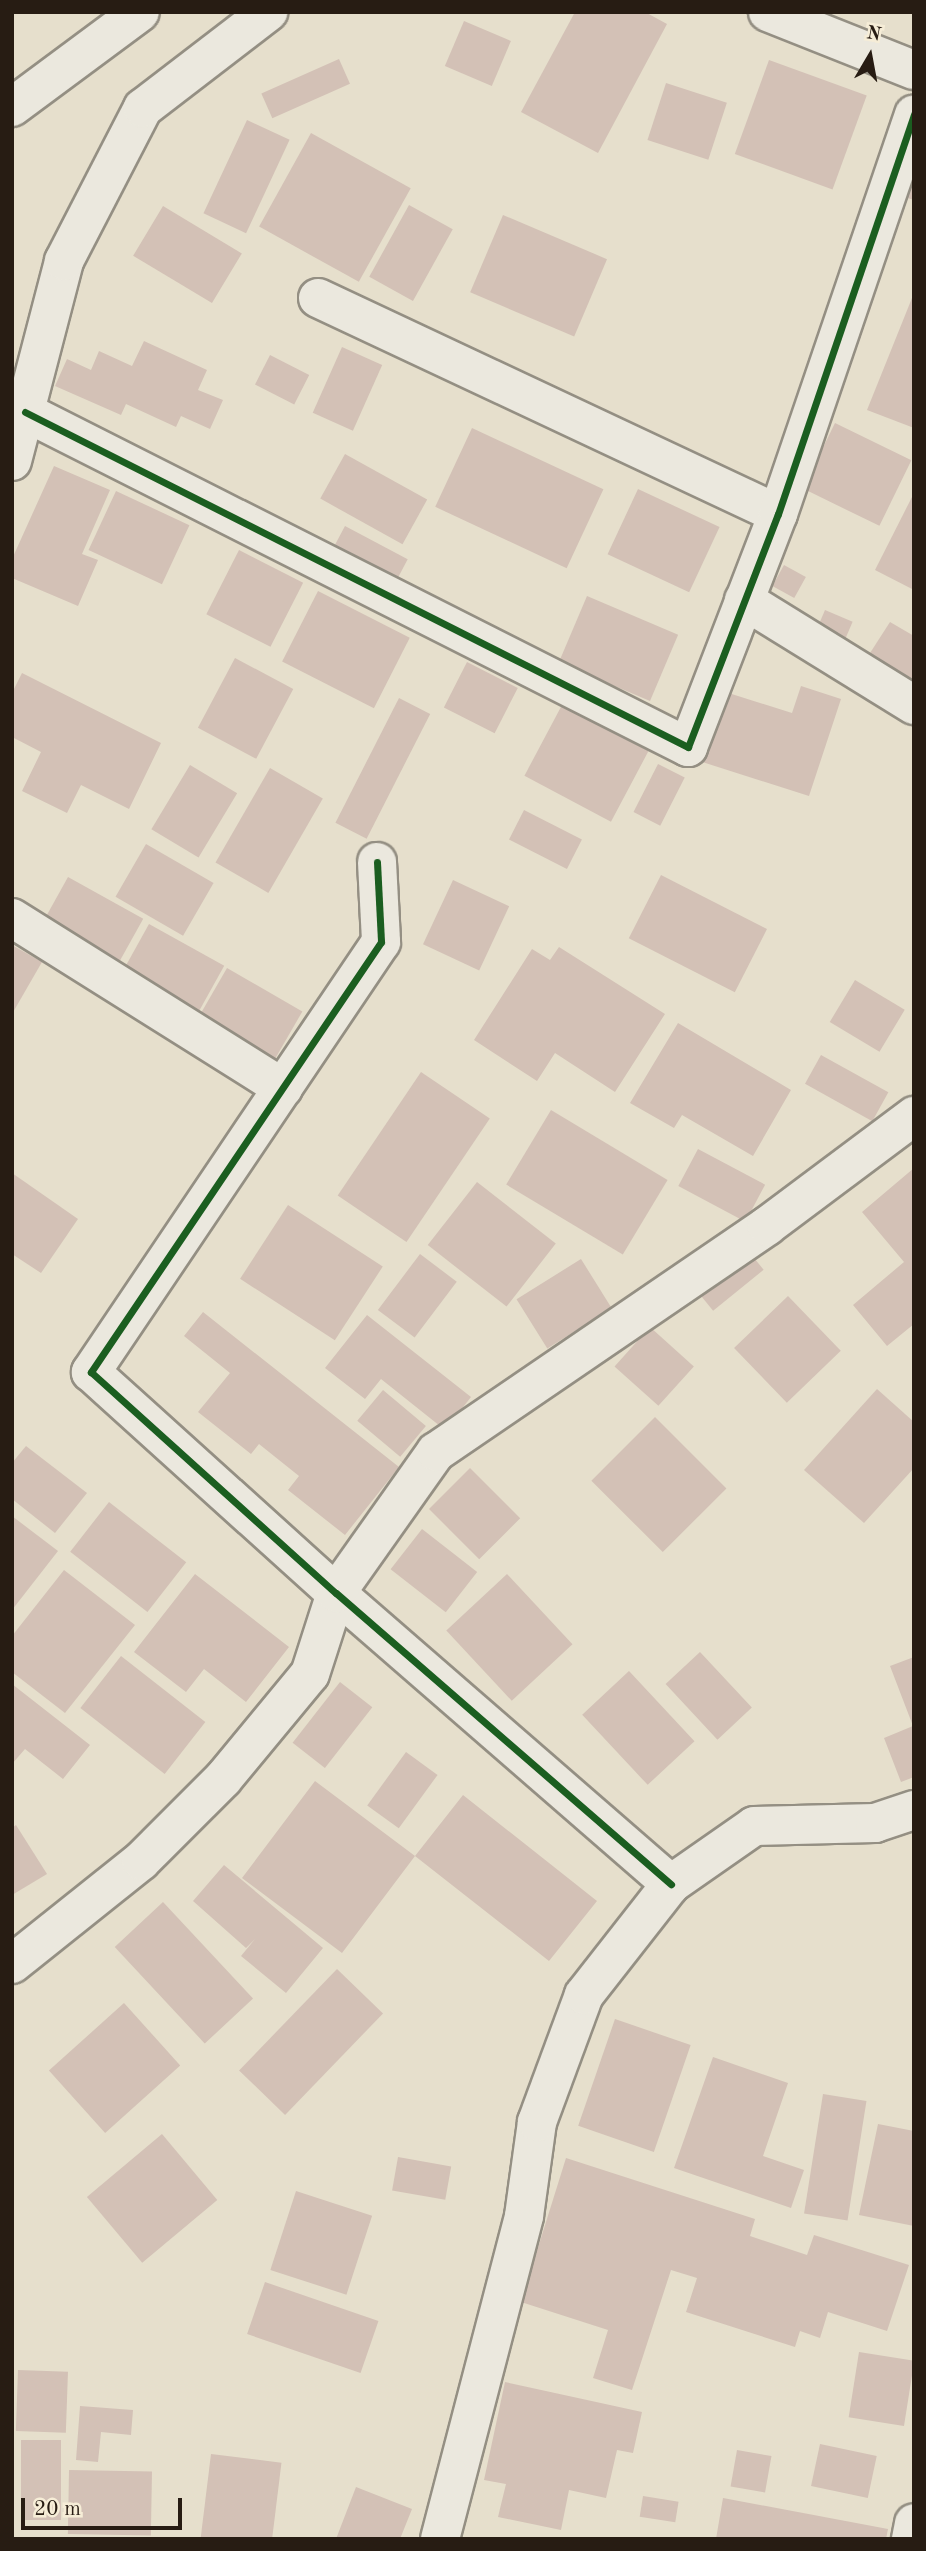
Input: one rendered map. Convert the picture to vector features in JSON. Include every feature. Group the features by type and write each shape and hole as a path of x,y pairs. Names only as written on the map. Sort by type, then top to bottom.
{"street":[{"path":"12,107 140,12"},
{"path":"12,461 64,261 143,108 268,12"},
{"path":"768,12 914,70"},
{"path":"25,412 688,747 778,514 914,115"},
{"path":"317,298 778,514"},
{"path":"744,600 914,705"},
{"path":"377,862 381,942 91,1372 336,1593 671,1884"},
{"path":"12,918 283,1088"},
{"path":"12,1964 141,1861 223,1779 310,1674 336,1593 436,1452 767,1226 914,1116"},
{"path":"440,2539 523,2216 537,2122 584,1994 671,1884 754,1826 875,1823 914,1810"},
{"path":"911,2539 914,2523"}],"building":[{"path":"575,12 645,12 667,24 598,153 521,112"},
{"path":"464,21 511,41 492,86 445,66"},
{"path":"339,59 350,84 272,118 261,94"},
{"path":"769,60 867,96 833,190 735,154"},
{"path":"666,83 727,103 708,160 647,140"},
{"path":"247,120 290,140 246,233 203,213"},
{"path":"311,133 411,188 359,282 259,227"},
{"path":"914,161 914,200 901,196"},
{"path":"409,205 453,229 413,301 369,277"},
{"path":"163,206 242,253 212,303 133,256"},
{"path":"503,215 607,259 574,336 470,292"},
{"path":"914,293 914,428 867,410"},
{"path":"144,341 207,370 198,390 223,400 210,429 181,416 176,427 126,404 121,415 55,386 67,359 91,370 99,351 132,366"},
{"path":"342,347 382,365 353,431 313,413"},
{"path":"270,355 309,375 294,404 255,384"},
{"path":"835,423 911,460 879,526 803,489"},
{"path":"472,428 603,489 567,568 435,507"},
{"path":"345,454 427,500 402,544 320,499"},
{"path":"54,466 110,490 82,554 98,560 78,606 12,578 12,559"},
{"path":"638,489 720,527 689,592 608,554"},
{"path":"116,491 189,525 162,584 89,550"},
{"path":"914,493 914,590 875,570"},
{"path":"345,526 408,559 390,593 327,560"},
{"path":"239,550 303,583 270,647 206,614"},
{"path":"784,565 806,577 794,598 772,586"},
{"path":"318,591 410,638 374,708 282,661"},
{"path":"587,596 678,635 650,701 559,662"},
{"path":"825,610 853,622 841,649 813,638"},
{"path":"890,622 914,636 914,700 861,667"},
{"path":"235,658 293,689 256,759 198,728"},
{"path":"467,662 518,688 495,733 444,707"},
{"path":"22,673 161,743 129,809 81,785 67,813 22,791 41,752 12,737 12,693"},
{"path":"801,686 841,699 809,796 696,760 719,690 792,713"},
{"path":"399,698 430,714 367,839 335,823"},
{"path":"562,705 649,751 611,822 524,776"},
{"path":"658,764 685,778 660,826 633,812"},
{"path":"190,765 237,793 199,858 151,829"},
{"path":"270,768 323,798 268,893 216,862"},
{"path":"524,810 582,840 567,869 509,839"},
{"path":"146,844 214,883 183,936 116,897"},
{"path":"661,875 767,929 735,992 629,938"},
{"path":"68,877 143,919 118,965 42,923"},
{"path":"453,880 509,906 479,971 423,944"},
{"path":"149,924 224,966 197,1016 121,974"},
{"path":"12,945 42,962 12,1014"},
{"path":"559,947 665,1014 615,1092 555,1053 537,1081 474,1040 532,949 550,960"},
{"path":"227,968 302,1012 273,1062 198,1018"},
{"path":"855,980 905,1010 879,1052 830,1022"},
{"path":"678,1023 791,1090 753,1156 682,1115 674,1128 630,1103"},
{"path":"821,1055 888,1092 872,1121 805,1084"},
{"path":"421,1072 490,1118 406,1242 338,1196"},
{"path":"551,1110 668,1180 623,1255 506,1185"},
{"path":"698,1149 765,1185 745,1222 678,1186"},
{"path":"914,1168 914,1324 887,1346 853,1305 904,1262 862,1212"},
{"path":"12,1173 78,1219 41,1273 12,1254"},
{"path":"477,1182 556,1244 507,1307 428,1245"},
{"path":"288,1205 383,1267 335,1340 240,1279"},
{"path":"746,1248 764,1270 713,1311 695,1289"},
{"path":"420,1254 457,1282 415,1338 378,1310"},
{"path":"581,1259 612,1308 547,1348 517,1299"},
{"path":"788,1296 841,1351 787,1403 734,1348"},
{"path":"203,1312 399,1467 345,1535 288,1490 299,1476 259,1444 251,1454 198,1412 230,1373 184,1336"},
{"path":"367,1315 471,1397 445,1430 381,1379 365,1399 325,1368"},
{"path":"650,1327 694,1366 658,1406 615,1366"},
{"path":"877,1389 914,1422 914,1468 864,1523 804,1470"},
{"path":"383,1390 426,1426 400,1457 357,1421"},
{"path":"655,1417 726,1488 663,1552 591,1481"},
{"path":"26,1446 87,1493 55,1533 12,1499 12,1463"},
{"path":"470,1468 520,1518 479,1559 429,1509"},
{"path":"109,1502 186,1562 147,1612 70,1552"},
{"path":"12,1516 58,1551 12,1610"},
{"path":"422,1529 477,1572 446,1612 391,1569"},
{"path":"64,1570 135,1625 65,1713 12,1672 12,1636"},
{"path":"195,1574 289,1647 246,1702 204,1669 186,1692 134,1652"},
{"path":"507,1574 572,1644 512,1701 446,1631"},
{"path":"700,1652 752,1708 717,1740 666,1684"},
{"path":"121,1656 205,1722 165,1774 80,1708"},
{"path":"914,1657 914,1777 901,1782 884,1738 913,1726 890,1666"},
{"path":"629,1671 694,1741 648,1785 582,1715"},
{"path":"340,1682 372,1707 325,1768 293,1743"},
{"path":"12,1684 90,1745 63,1779 25,1749 12,1764"},
{"path":"406,1752 438,1775 399,1828 367,1805"},
{"path":"315,1781 415,1856 342,1953 242,1878"},
{"path":"463,1795 597,1901 549,1961 415,1856"},
{"path":"16,1825 47,1874 12,1895 12,1828"},
{"path":"224,1865 323,1948 286,1993 241,1956 255,1939 246,1948 193,1901"},
{"path":"163,1902 253,1999 205,2044 115,1947"},
{"path":"337,1969 383,2013 285,2115 239,2070"},
{"path":"124,2003 180,2065 105,2133 49,2071"},
{"path":"615,2019 691,2045 654,2152 578,2126"},
{"path":"713,2057 788,2083 763,2156 804,2170 791,2208 674,2168"},
{"path":"823,2094 866,2101 848,2220 804,2214"},
{"path":"878,2124 914,2131 914,2226 859,2215"},
{"path":"162,2134 217,2200 142,2263 87,2197"},
{"path":"398,2157 451,2166 445,2200 392,2190"},
{"path":"566,2158 755,2219 750,2236 807,2255 814,2235 909,2265 887,2331 828,2312 820,2338 800,2331 795,2347 686,2312 697,2278 671,2270 632,2390 593,2378 608,2330 521,2302"},
{"path":"296,2191 372,2216 346,2295 270,2270"},
{"path":"265,2282 378,2321 361,2373 247,2334"},
{"path":"859,2352 914,2361 904,2426 849,2417"},
{"path":"18,2370 68,2372 66,2433 16,2431"},
{"path":"505,2382 642,2412 633,2453 617,2450 606,2498 569,2490 561,2530 498,2517 506,2484 484,2480"},
{"path":"80,2406 133,2410 131,2435 101,2432 98,2462 76,2460"},
{"path":"21,2440 61,2440 61,2520 21,2520"},
{"path":"820,2444 877,2456 868,2498 811,2486"},
{"path":"737,2450 771,2456 765,2493 731,2486"},
{"path":"211,2454 281,2463 272,2539 201,2539"},
{"path":"69,2470 152,2471 151,2535 68,2534"},
{"path":"356,2487 412,2509 400,2539 336,2539"},
{"path":"643,2496 679,2502 675,2522 640,2517"},
{"path":"723,2498 888,2529 886,2539 716,2539"}],"cycle path":[{"path":"25,412 688,747 778,514 914,115"},
{"path":"377,862 381,942 91,1372 336,1593 671,1884"}]}
